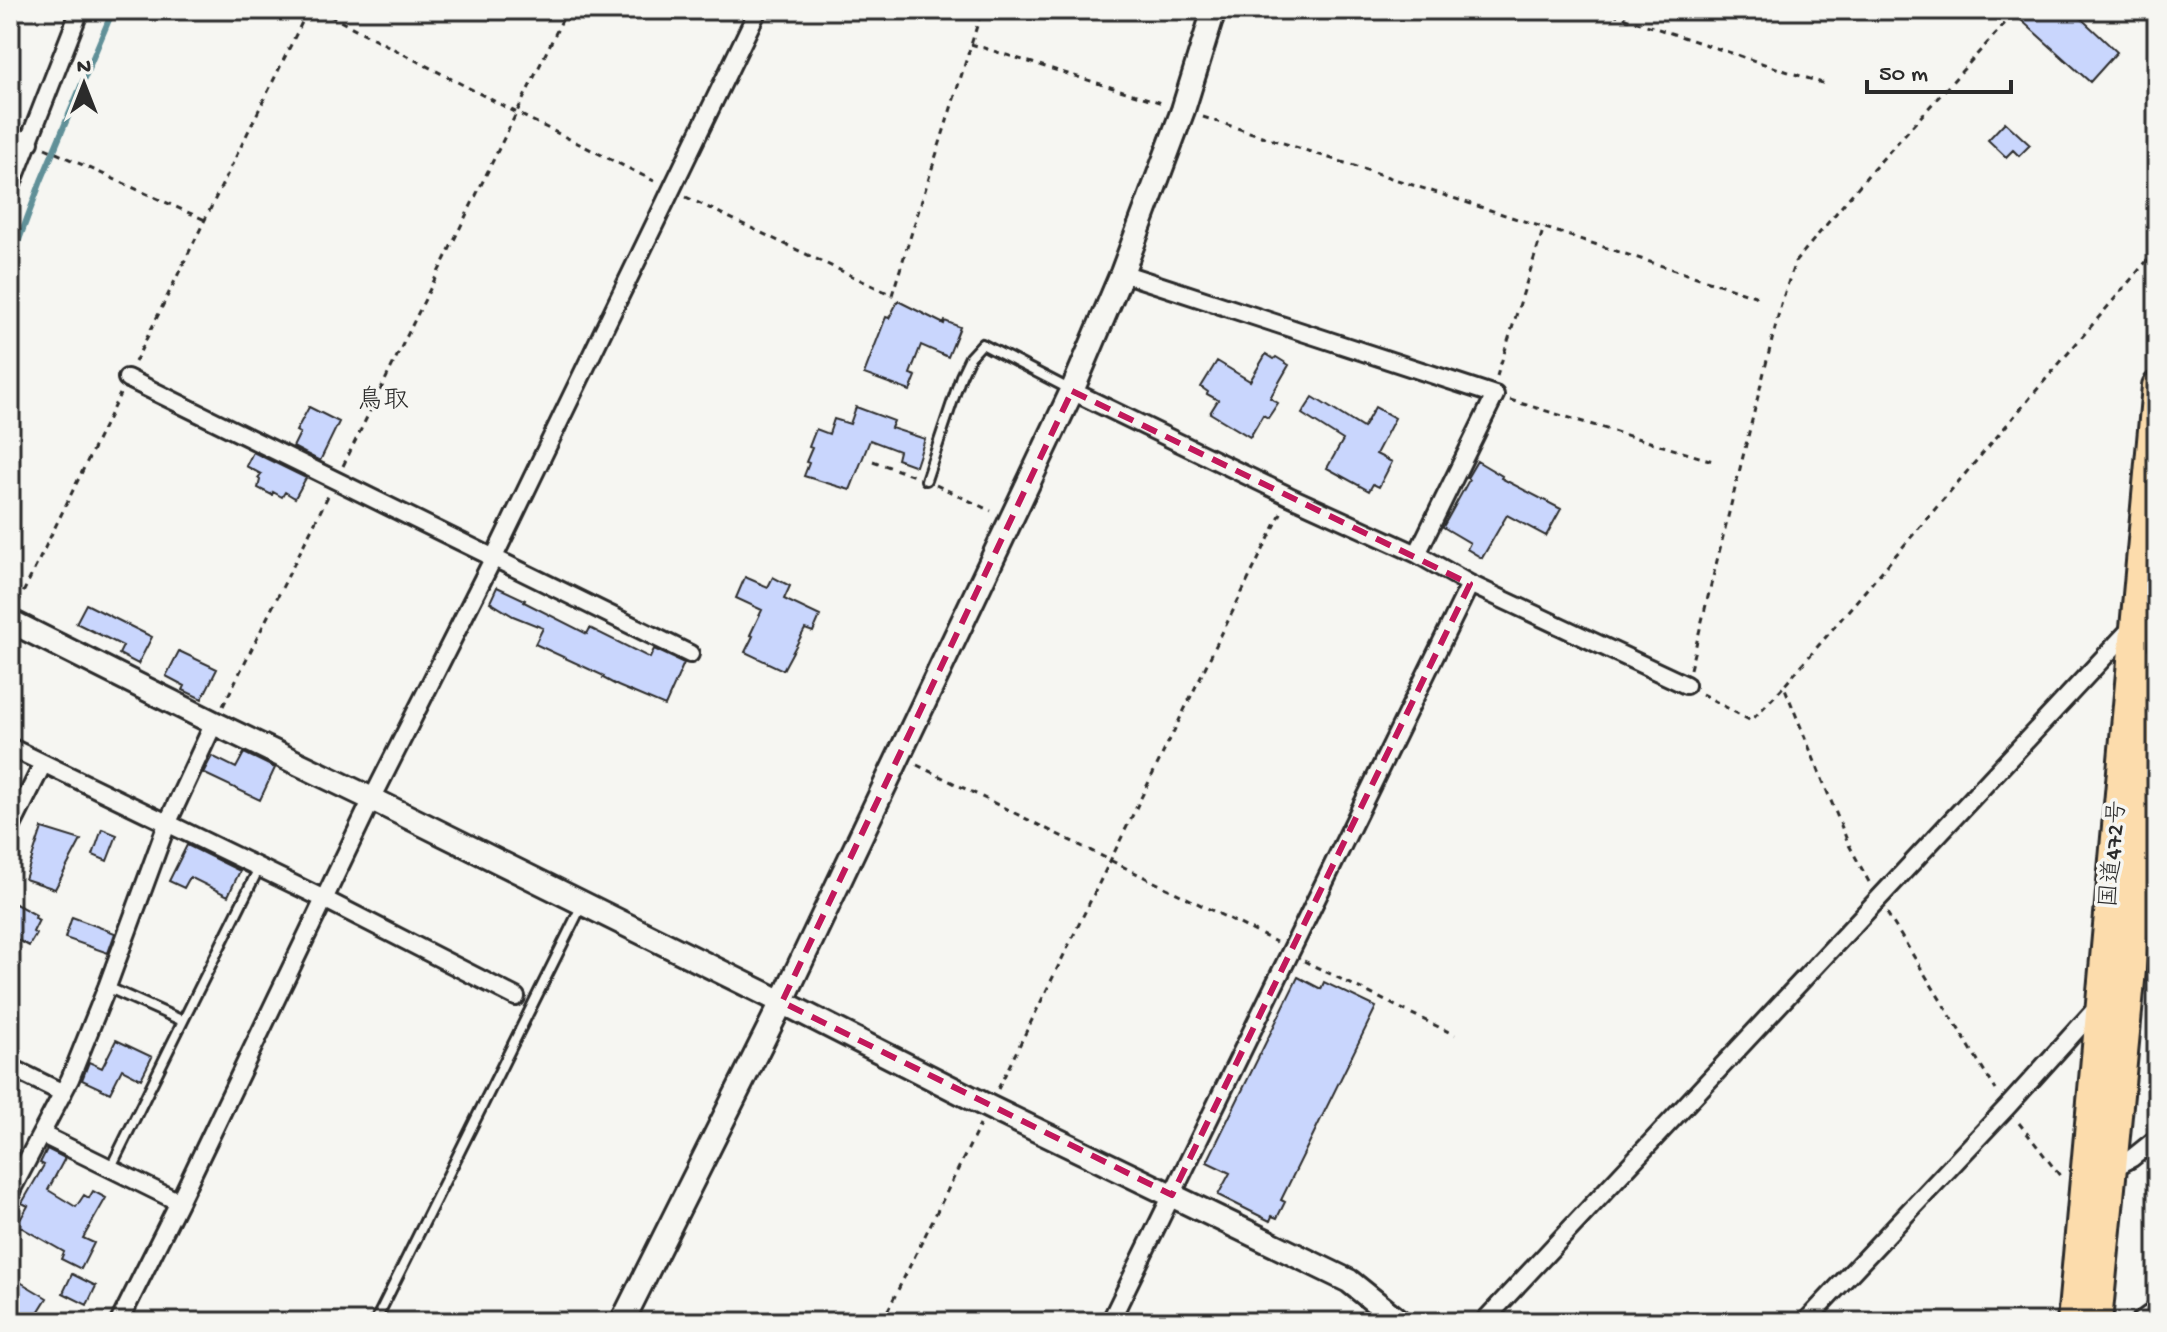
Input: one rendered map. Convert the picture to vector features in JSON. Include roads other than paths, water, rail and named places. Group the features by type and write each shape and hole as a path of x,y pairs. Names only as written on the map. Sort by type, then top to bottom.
{"highway":[{"name":"国道472号","path":"2072,1322 2157,386"},
{"name":"国道472号","path":"2097,1322 2157,660"}],"street":[{"path":"10,189 80,10"},
{"path":"119,1322 758,10"},
{"path":"622,1322 782,1002 1072,391 1122,273 1183,110 1214,10"},
{"path":"10,135 30,142"},
{"path":"1122,273 1493,394 1417,554"},
{"path":"127,378 690,654"},
{"path":"1072,391 1686,685"},
{"path":"1110,1322 1470,584"},
{"path":"13,613 214,723 989,1107 1349,1281 1400,1322"},
{"path":"1483,1322 2137,622"},
{"path":"10,1193 63,1093 107,987 167,824 214,723"},
{"path":"10,747 324,899 516,997"},
{"path":"10,830 43,764"},
{"path":"1805,1322 2101,1003"},
{"path":"10,1067 63,1093"},
{"path":"41,1134 179,1202"},
{"path":"2112,1169 2157,1138"},
{"path":"2139,1322 2157,1309"}],"lane":[{"path":"926,480 961,376 970,357 982,344 1072,391"},
{"path":"111,1167 259,868"},
{"path":"375,1322 582,904"},
{"path":"107,987 183,1021"}],"waterway":[{"path":"10,264 41,181 113,10"}],"district":[{"name":"鳥取","path":"383,402"}]}
